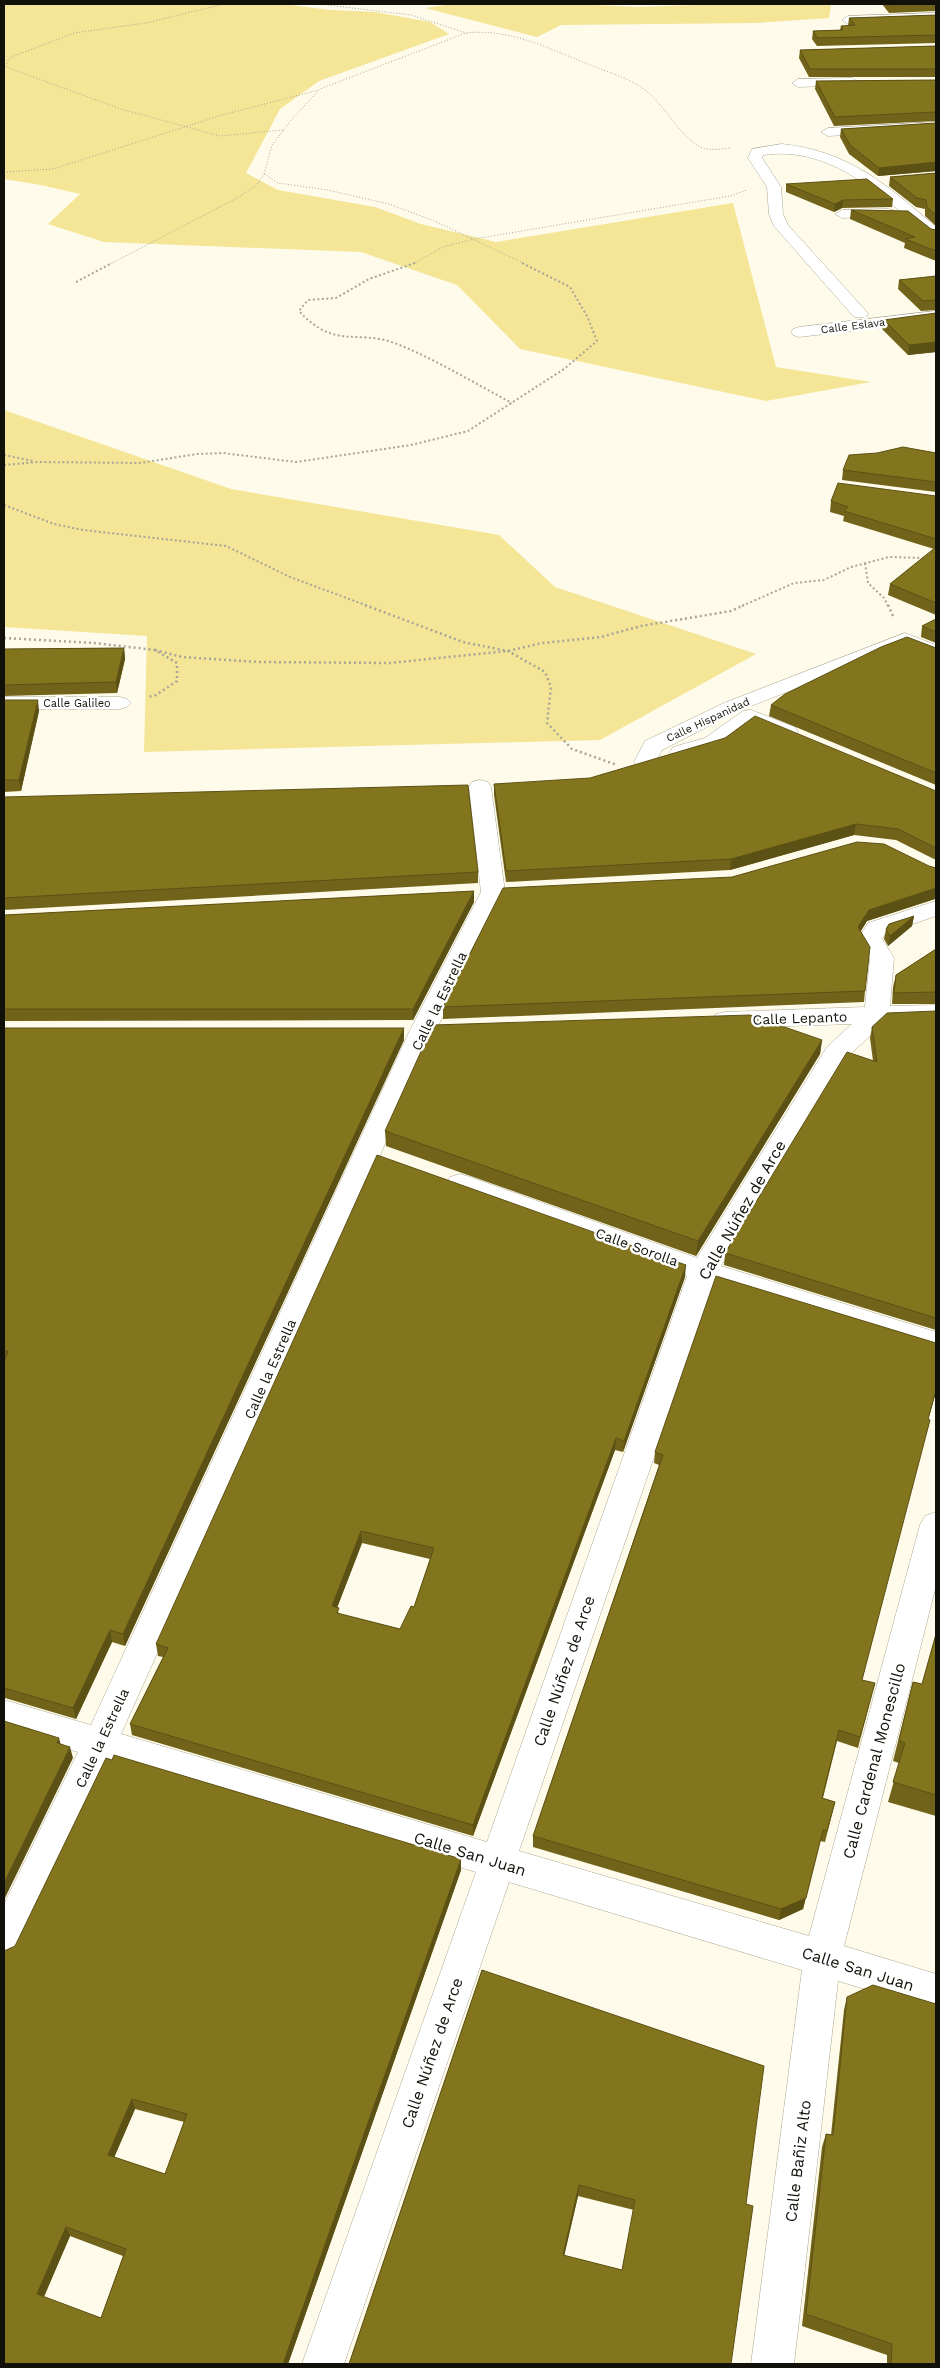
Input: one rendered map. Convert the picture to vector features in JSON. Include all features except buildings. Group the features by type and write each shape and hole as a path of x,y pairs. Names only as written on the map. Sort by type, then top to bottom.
{"street":[{"path":"848,20 936,17"},
{"path":"798,83 867,82"},
{"path":"828,132 936,126"},
{"path":"860,314 781,226 776,214 774,187 755,158 756,152 770,148 793,147 815,151 882,180 910,213 936,234"},
{"path":"842,214 936,212"},
{"name":"Calle Eslava","path":"800,332 936,316"},
{"path":"905,639 936,652"},
{"name":"Calle Hispanidad","path":"636,765 652,746 731,707 905,639"},
{"name":"Calle Galileo","path":"4,703 120,702"},
{"path":"636,765 713,742 751,716 804,739"},
{"path":"464,893 503,891 480,787"},
{"name":"Calle la Estrella","path":"4,1943 100,1743 423,1030 503,891"},
{"path":"877,1015 882,958 870,939 877,928 936,908"},
{"name":"Calle Lepanto","path":"700,1021 936,1014"},
{"name":"Calle Núñez de Arce","path":"323,2364 703,1271 836,1053 877,1015"},
{"path":"393,1030 453,1029"},
{"path":"369,1152 396,1162"},
{"name":"Calle Sorolla","path":"434,1175 703,1271 936,1343"},
{"name":"Calle Cardenal Monescillo","path":"822,1958 931,1565 936,1525"},
{"name":"Calle San Juan","path":"4,1715 936,1992"},
{"name":"Calle Bañiz Alto","path":"773,2364 822,1958"}],"path":[{"path":"224,4 146,23 74,33 9,58 6,67 121,109 220,136 283,130"},
{"path":"319,4 377,8 402,12 440,20 466,33"},
{"path":"4,172 53,169 222,115 320,89 466,33 485,31 528,40 627,80 656,98 663,110 698,146 714,150 733,148 756,152"},
{"path":"76,282 239,197 257,185 264,174 272,145 320,89"},
{"path":"4,465 38,462 140,463 197,454 223,453 296,462 411,445 468,431 564,369 597,341 570,287 437,222 389,204 328,190 278,183 264,174"},
{"path":"512,403 470,381 443,363 387,341 352,340 316,328 299,311 308,300 336,298 369,279 408,267 443,247 730,196 750,189"},
{"path":"4,455 38,462"},
{"path":"4,505 54,524 83,530 226,546 290,577 463,642 508,651 545,672 552,687 547,723 572,748 636,765"},
{"path":"4,638 94,643 155,650 182,657 258,662 390,663 508,651 542,643 601,637 641,626 731,611 794,583 824,580 852,567 889,557 927,558"},
{"path":"865,563 868,583 884,598 905,639"},
{"path":"120,702 156,695 177,681 177,663 155,650"}],"shaded area":[{"path":"4,4 283,4 330,10 375,12 430,22 449,34 319,81 280,109 246,173 278,190 375,207 421,224 496,242 733,203 776,367 871,382 766,401 520,349 457,285 361,252 104,242 48,224 80,194 4,179"},
{"path":"453,4 573,4 638,7 725,4 831,4 829,18 756,23 561,25 537,37 425,8"},
{"path":"4,410 231,489 499,535 555,587 756,654 600,740 144,752 147,636 4,627"}]}
